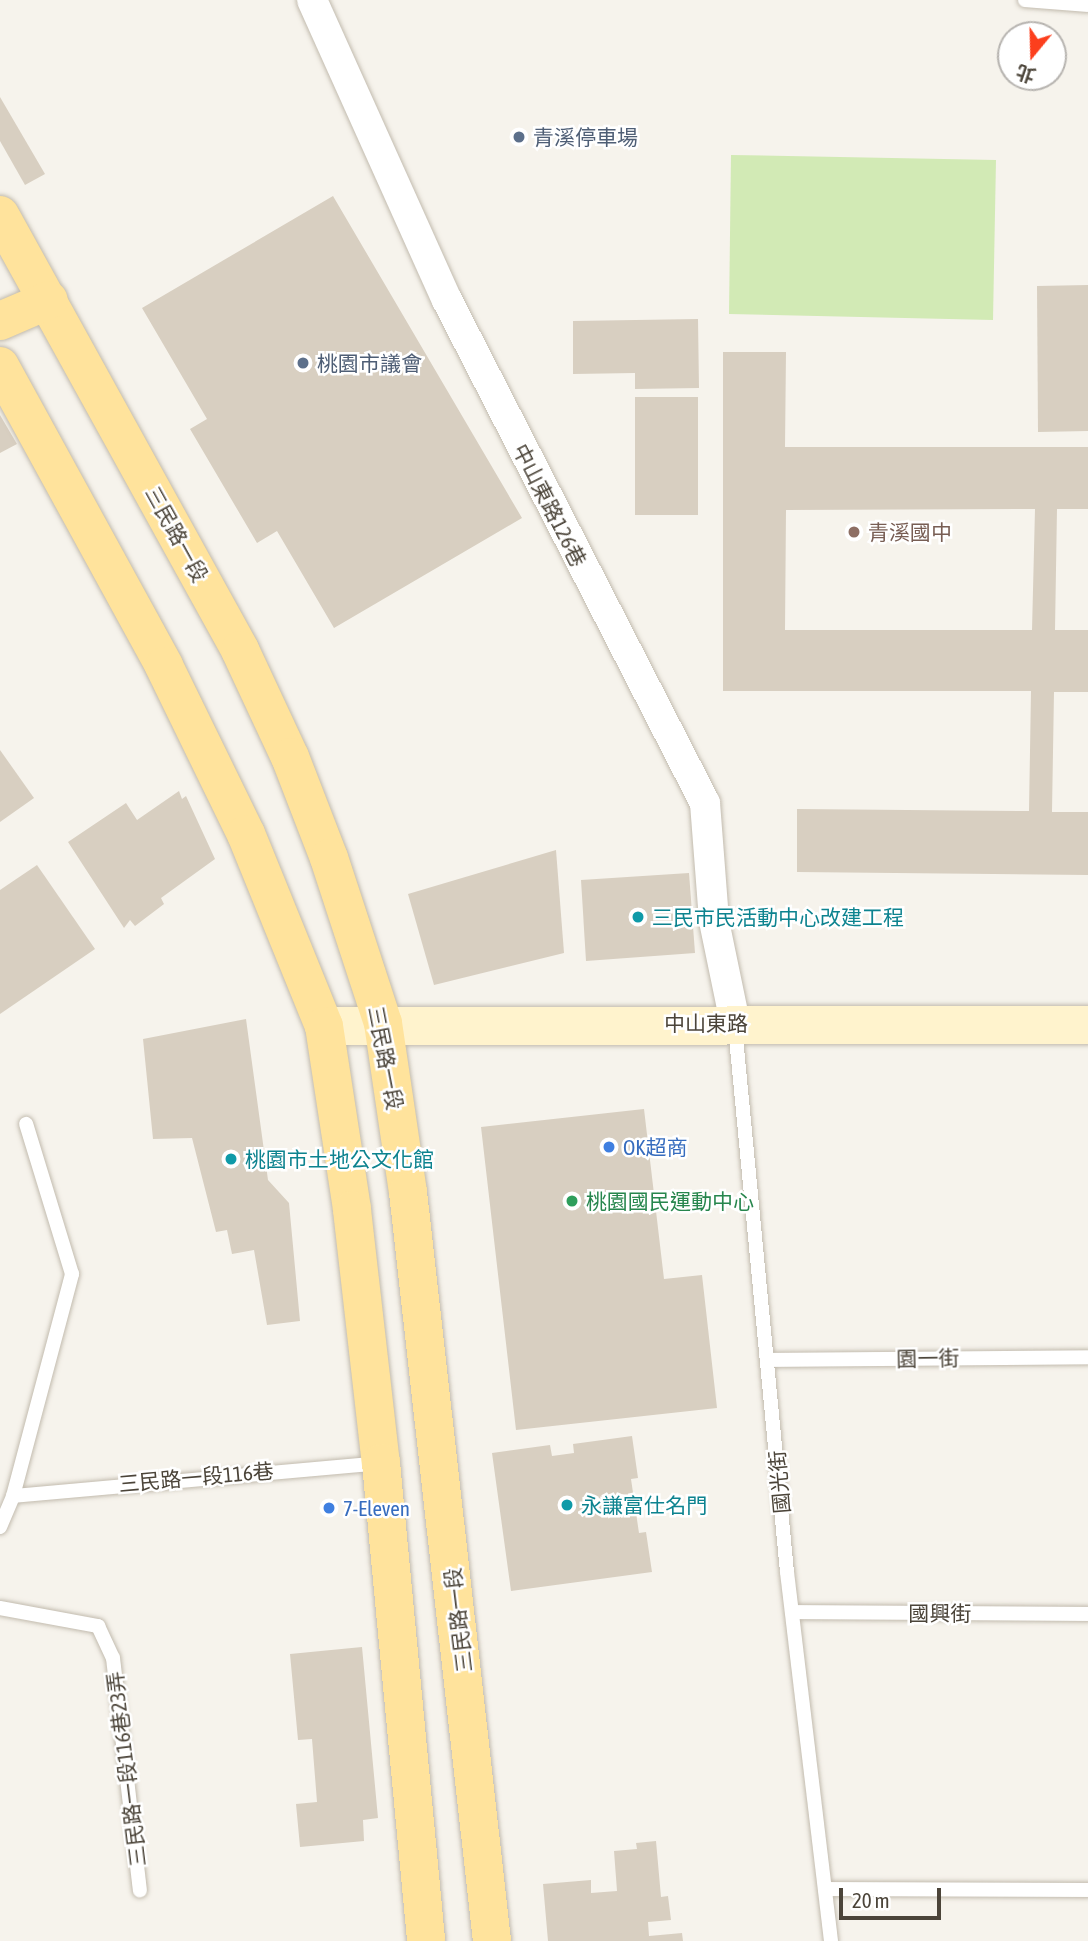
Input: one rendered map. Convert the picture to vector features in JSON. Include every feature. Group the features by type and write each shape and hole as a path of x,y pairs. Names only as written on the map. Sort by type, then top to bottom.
{"main road":[{"name":"三民路一段","path":"0,215 240,650 290,757 383,1023 408,1192 492,1941"},
{"path":"0,321 49,300"},
{"path":"0,366 170,678 246,835 324,1026 352,1210 381,1463 426,1941"}],"street":[{"name":"中山東路126巷","path":"312,0 447,300 705,803 714,921 735,1022"},
{"name":"中山東路","path":"324,1026 383,1023 735,1022 1088,1025"}],"lane":[{"path":"1025,0 1088,5"},
{"name":"國光街","path":"735,1022 792,1612 831,1941"},
{"path":"0,1527 13,1496 72,1274 26,1124"},
{"name":"園一街","path":"768,1360 1088,1357"},
{"name":"三民路一段116巷","path":"13,1496 381,1463"},
{"name":"三民路一段116巷23弄","path":"0,1608 99,1626 113,1658 140,1890"},
{"name":"國興街","path":"792,1612 1088,1614"},
{"path":"825,1889 1088,1890"}],"green space":[{"path":"731,155 996,160 993,320 729,314"}],"building":[{"path":"0,97 45,174 25,185 0,141"},
{"name":"桃園市議會","path":"333,196 522,518 334,628 277,531 257,543 190,429 207,419 142,308"},
{"path":"1088,285 1088,431 1038,432 1037,286"},
{"path":"698,319 699,388 635,389 635,373 573,374 573,321"},
{"path":"723,352 786,352 785,447 1088,447 1088,509 1057,509 1055,630 1088,630 1088,692 1054,692 1052,812 1088,812 1088,875 797,872 797,809 1029,811 1031,691 723,691","holes":["1035,509 1032,630 785,630 786,510"]},
{"path":"635,397 698,397 698,515 635,515"},
{"path":"0,415 17,444 0,453"},
{"path":"0,750 34,798 0,822"},
{"path":"179,791 182,799 186,796 215,859 161,898 164,904 135,926 130,920 124,928 68,842 126,803 137,820"},
{"path":"556,850 564,953 434,985 408,894"},
{"path":"37,865 95,949 0,1014 0,890"},
{"name":"三民市民活動中心改建工程","path":"689,873 695,953 586,961 581,880"},
{"name":"桃園市土地公文化館","path":"246,1019 268,1180 289,1203 300,1321 267,1325 254,1250 232,1254 227,1230 216,1232 192,1138 153,1139 143,1039"},
{"name":"桃園國民運動中心","path":"644,1109 664,1279 702,1275 717,1408 516,1430 481,1127"},
{"name":"永謙富仕名門","path":"632,1436 638,1478 631,1479 639,1533 646,1532 652,1572 511,1591 492,1453 550,1445 552,1456 574,1453 573,1444"},
{"path":"362,1647 378,1818 363,1820 364,1841 300,1847 296,1804 317,1802 312,1739 298,1740 290,1654"},
{"path":"656,1841 661,1897 668,1896 671,1920 648,1922 649,1936 682,1933 683,1941 548,1941 543,1884 591,1880 591,1893 617,1891 614,1851 637,1849 636,1843"}],"place":[{"name":"青溪停車場","path":"519,137"},
{"name":"桃園市議會","path":"303,363"},
{"name":"青溪國中","path":"854,532"},
{"name":"三民市民活動中心改建工程","path":"638,917"},
{"name":"OK超商","path":"609,1147"},
{"name":"桃園市土地公文化館","path":"231,1159"},
{"name":"桃園國民運動中心","path":"572,1201"},
{"name":"永謙富仕名門","path":"567,1505"},
{"name":"7-Eleven","path":"329,1508"}]}
